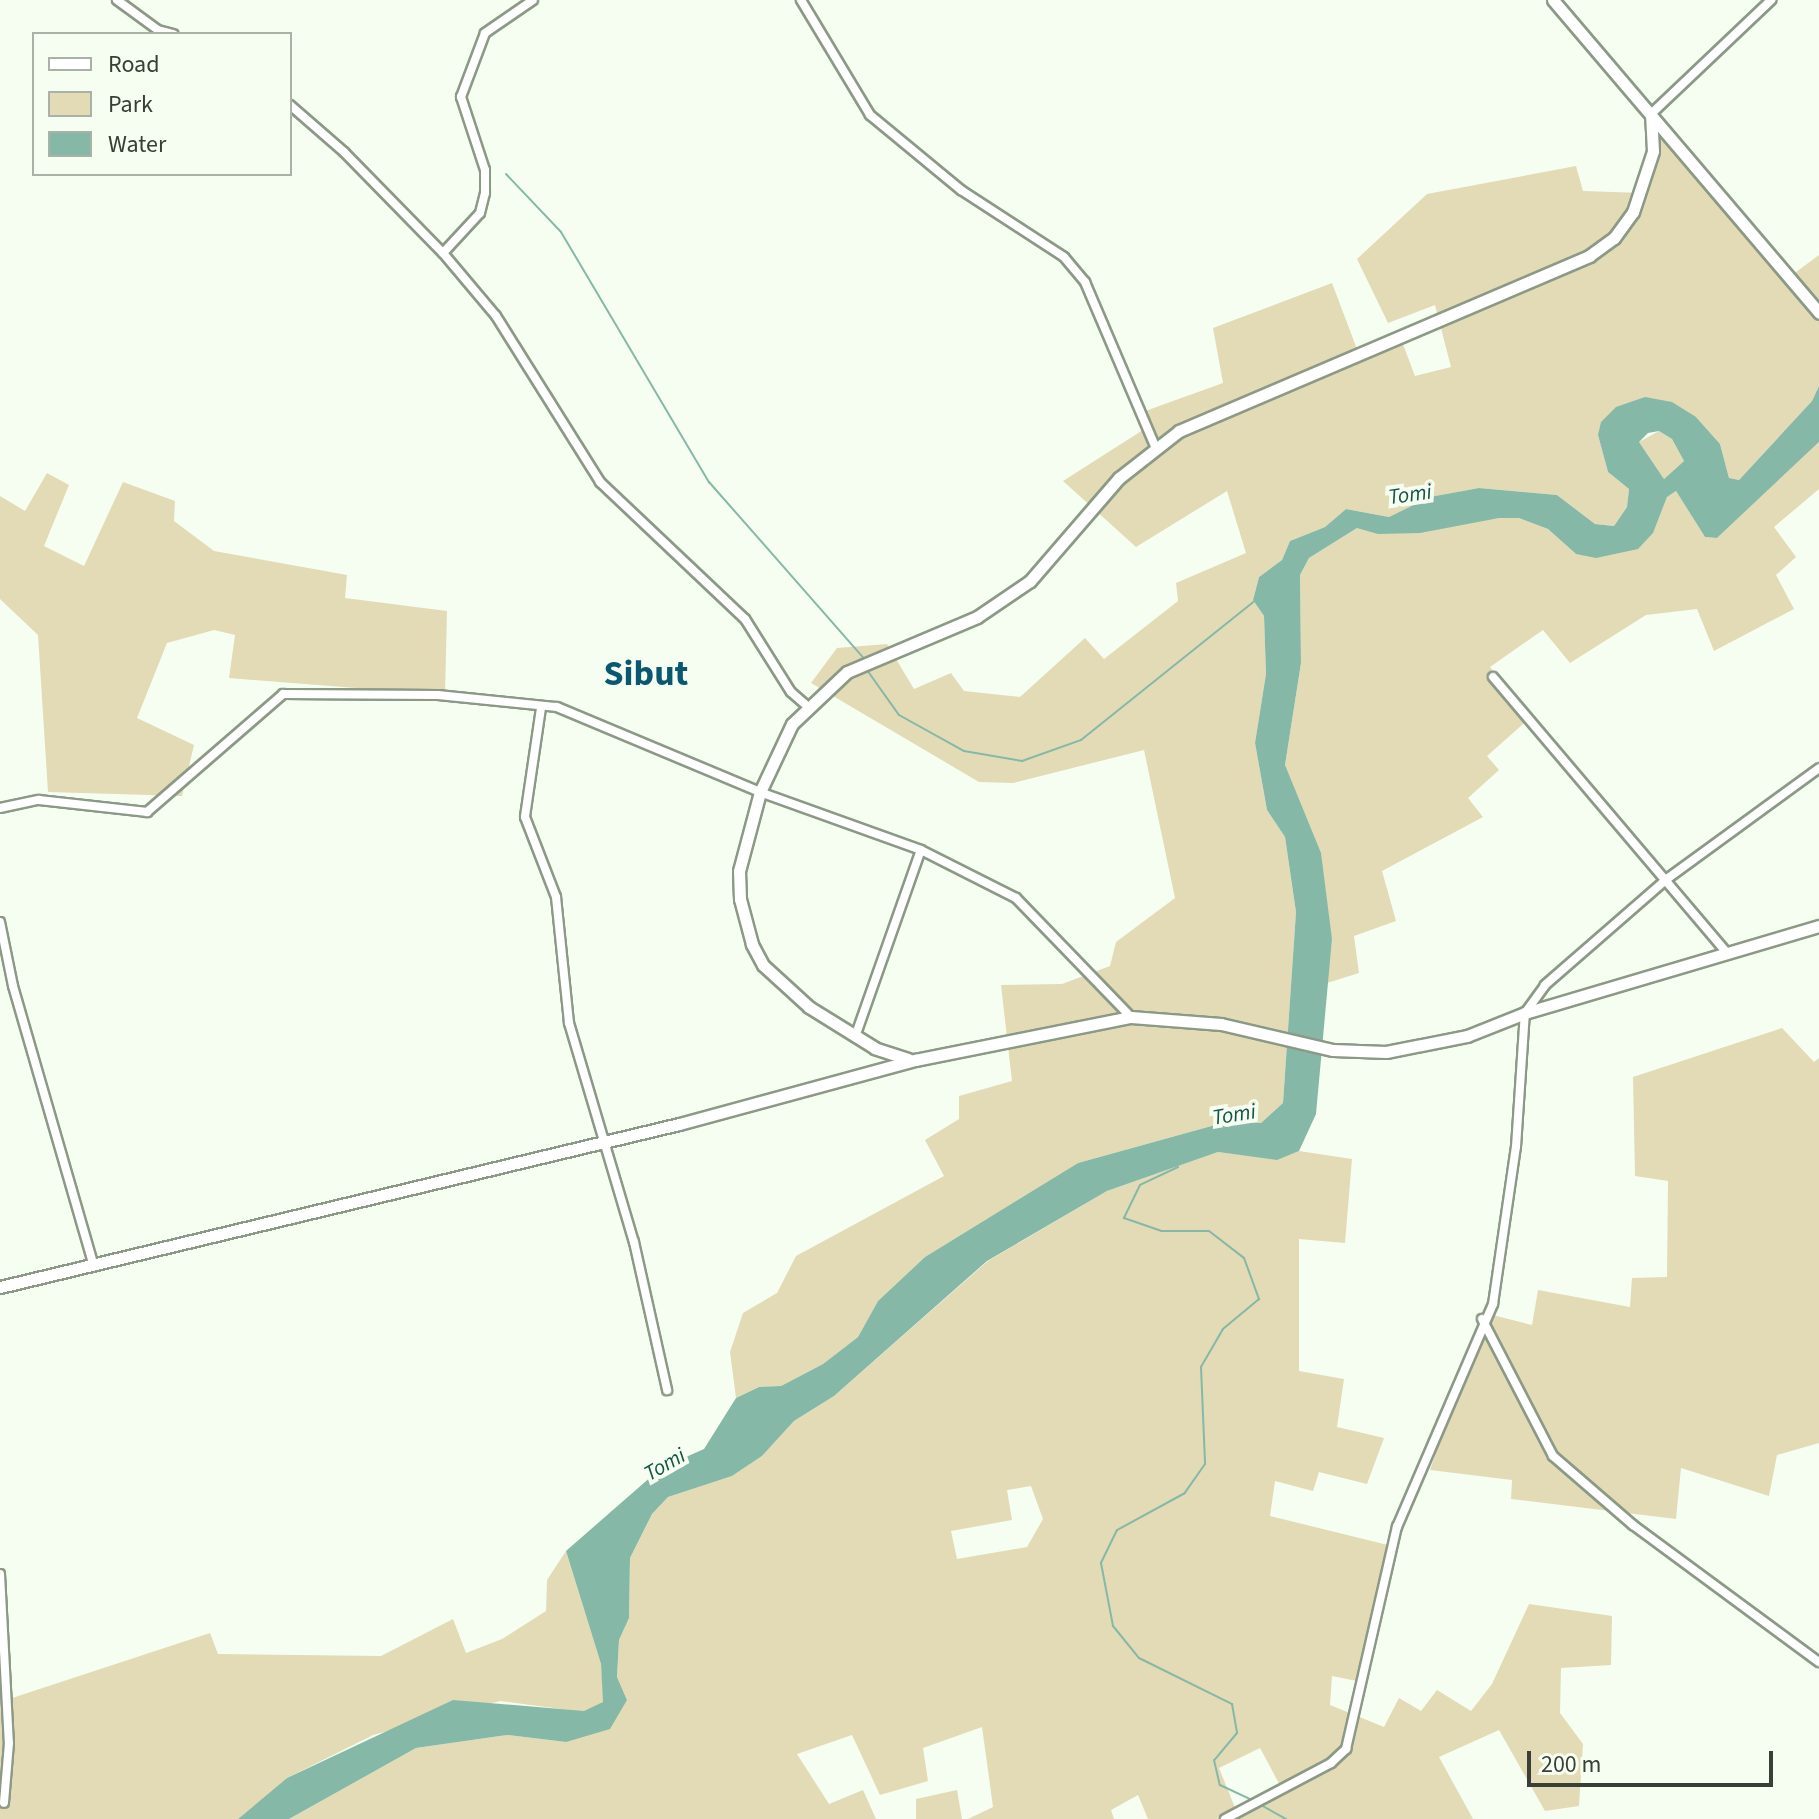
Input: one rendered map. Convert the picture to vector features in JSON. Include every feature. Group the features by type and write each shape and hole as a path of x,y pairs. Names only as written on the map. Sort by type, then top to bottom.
{"main road":[{"path":"1553,0 1819,313"},
{"path":"915,1060 894,1057 855,1037 783,987 752,944 740,899 739,871 760,792 792,724 807,706 847,672 977,617 1030,581 1119,478 1155,446 1179,431 1589,256 1614,238 1633,212 1653,151 1651,114"},
{"path":"0,1287 606,1141 915,1060 1131,1017 1221,1024 1324,1048 1410,1048 1467,1036 1525,1013 1819,926"}],"street":[{"path":"117,0 158,30 166,32"},
{"path":"443,253 480,213 485,193 485,170 461,97 485,33 533,0"},
{"path":"801,0 870,115 961,190 1064,257 1085,282 1155,446"},
{"path":"1651,114 1771,0"},
{"path":"292,107 344,152 443,253 496,316 600,482 745,619 791,692 807,706"},
{"path":"1493,677 1726,952"},
{"path":"0,808 39,800 147,812 283,694 438,695 541,708 557,707 760,792 921,850 1016,898 1131,1017"},
{"path":"541,708 525,817 556,897 569,1023 606,1141 667,1390"},
{"path":"1225,1819 1331,1763 1346,1749 1397,1527 1482,1319 1493,1304 1507,1218 1525,1013 1545,985 1667,879 1819,768"},
{"path":"855,1037 921,850"},
{"path":"0,922 66,1180 93,1264"},
{"path":"1482,1319 1553,1456 1633,1525 1819,1662"},
{"path":"0,1574 9,1743 4,1803"}],"green space":[{"path":"1662,132 1784,281 1819,255 1819,386 1812,401 1739,480 1729,478 1720,444 1696,417 1598,435 1608,472 1629,489 1627,507 1614,526 1595,524 1557,495 1479,488 1431,497 1389,517 1346,509 1325,527 1290,541 1282,560 1259,577 1253,600 1264,616 1266,674 1255,743 1267,810 1285,837 1296,912 1283,1103 1261,1123 1226,1122 1078,1163 925,1257 878,1301 858,1337 823,1364 781,1386 759,1387 736,1398 730,1352 743,1313 777,1293 796,1256 944,1176 925,1140 959,1119 959,1096 1012,1081 1001,985 1062,984 1110,966 1116,942 1175,898 1144,750 1013,783 979,782 811,683 837,648 887,644 914,689 951,673 964,691 1020,697 1085,638 1104,659 1178,601 1176,583 1246,553 1227,491 1136,547 1063,481 1143,430 1137,414 1223,383 1213,328 1332,283 1360,357 1401,339 1415,376 1451,367 1435,305 1388,323 1357,259 1427,194 1576,166 1583,191 1643,193"},
{"path":"1659,431 1672,439 1684,461 1664,479 1639,442"},
{"path":"1819,442 1819,489 1774,527 1796,557 1776,575 1794,609 1714,651 1697,609 1646,615 1570,663 1543,630 1490,667 1530,718 1487,756 1499,770 1468,798 1483,817 1382,871 1396,921 1354,936 1359,973 1327,983 1332,939 1285,765 1301,663 1300,575 1309,558 1357,528 1499,518 1519,518 1548,529 1576,554 1638,548 1653,532 1667,497 1676,491 1705,537 1717,538"},
{"path":"47,473 69,485 44,546 84,566 123,482 175,501 174,521 214,551 347,575 345,598 447,611 445,695 229,678 235,635 214,630 167,643 137,718 194,745 182,796 48,792 38,635 0,599 0,496 25,511"},
{"path":"1782,1028 1814,1062 1819,1058 1819,1443 1777,1455 1769,1496 1681,1468 1676,1519 1511,1499 1512,1480 1430,1470 1485,1313 1532,1325 1538,1290 1630,1307 1632,1278 1667,1277 1668,1181 1635,1176 1633,1077"},
{"path":"1299,1151 1352,1159 1345,1243 1299,1239 1299,1371 1344,1379 1337,1427 1384,1438 1367,1484 1319,1472 1313,1491 1275,1481 1270,1516 1392,1546 1367,1683 1332,1676 1330,1705 1384,1727 1399,1698 1421,1711 1437,1690 1471,1711 1492,1684 1529,1604 1612,1616 1611,1665 1561,1668 1560,1713 1583,1744 1579,1806 1545,1811 1499,1730 1439,1757 1473,1819 1148,1819 1138,1795 1111,1810 1114,1819 968,1819 993,1807 982,1727 923,1748 928,1781 880,1795 852,1735 797,1754 829,1804 863,1790 876,1819 289,1819 416,1748 507,1735 566,1742 627,1700 617,1677 619,1640 629,1618 630,1558 652,1514 668,1497 732,1476 762,1456 794,1421 834,1396 988,1261 1107,1191 1218,1152 1277,1159","holes":["1031,1486 1043,1519 1027,1547 957,1559 951,1531 1012,1520 1007,1490","1260,1748 1282,1789 1236,1810 1219,1768"]},
{"path":"566,1551 601,1664 604,1702 584,1712 500,1701 373,1735 287,1778 238,1819 0,1819 0,1702 210,1633 218,1654 381,1656 453,1619 466,1653 502,1639 546,1611 547,1580"},
{"path":"957,1790 962,1819 916,1819 916,1799"}],"water":[{"path":"1819,386 1819,442 1717,538 1705,537 1676,491 1667,497 1653,533 1638,549 1596,558 1576,554 1548,529 1519,518 1499,518 1420,533 1378,534 1357,528 1309,558 1300,575 1301,663 1285,765 1321,853 1332,939 1316,1114 1299,1151 1277,1160 1218,1152 1107,1191 987,1261 834,1396 794,1421 762,1456 732,1476 668,1497 652,1514 630,1558 629,1618 619,1640 617,1677 627,1700 610,1729 566,1742 507,1735 416,1748 289,1819 238,1819 287,1778 453,1700 584,1711 603,1702 601,1664 566,1551 661,1468 704,1449 736,1398 759,1387 781,1386 823,1364 858,1337 878,1301 925,1257 1078,1163 1226,1122 1261,1123 1283,1103 1296,912 1285,837 1267,810 1255,743 1266,674 1264,616 1253,600 1259,577 1282,560 1290,541 1325,527 1346,509 1389,517 1430,497 1479,488 1557,495 1595,524 1614,526 1627,507 1629,489 1608,472 1598,435 1601,422 1616,407 1645,397 1672,402 1696,417 1720,444 1729,478 1739,480 1812,401","holes":["1659,431 1672,439 1684,461 1664,479 1639,442 1648,433"]}],"waterway":[{"path":"506,174 561,232 709,482 863,657"},
{"path":"867,670 899,715 964,751 1022,761 1081,740 1256,600"},
{"path":"1178,1167 1140,1185 1124,1218 1161,1231 1209,1231 1244,1258 1259,1299 1223,1329 1201,1367 1205,1464 1185,1493 1117,1530 1101,1563 1113,1626 1139,1658 1232,1704 1237,1733 1214,1760 1220,1785 1254,1801"},
{"path":"1259,1804 1286,1819"}],"district":[{"name":"Sibut","path":"646,674"}],"water label":[{"name":"Tomi","path":"1410,495"},
{"name":"Tomi","path":"1234,1115"},
{"name":"Tomi","path":"665,1465"}]}
